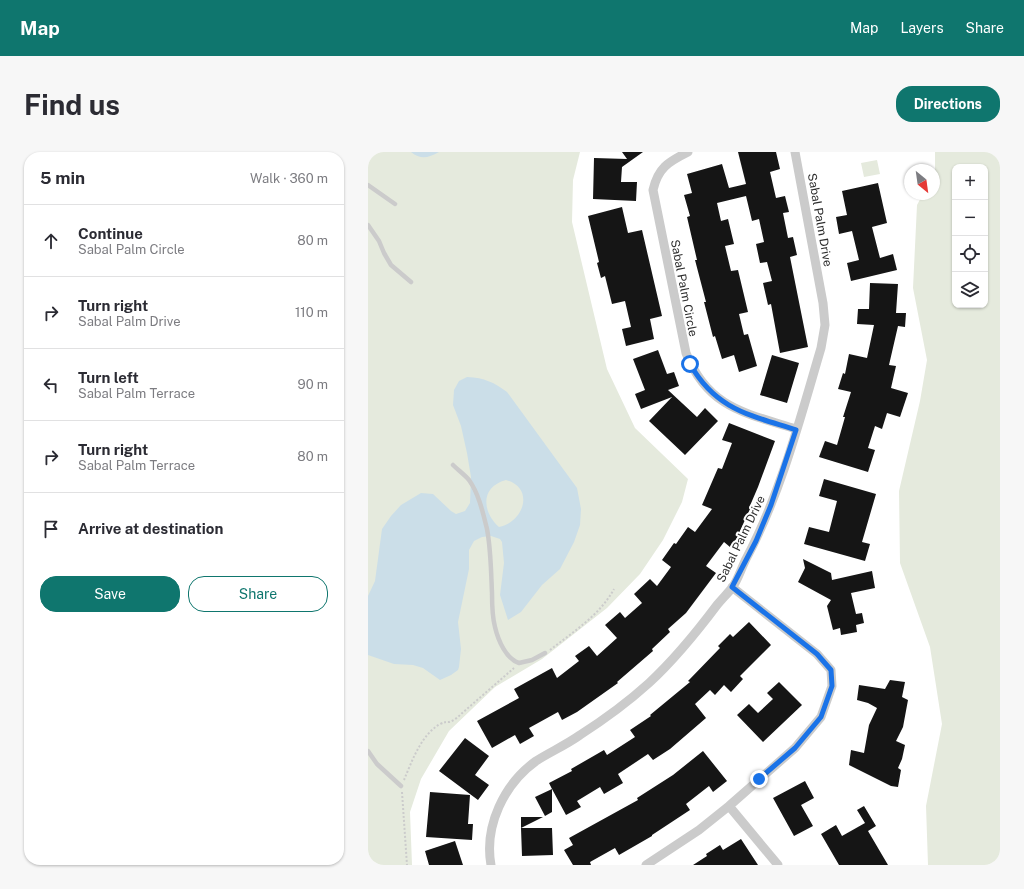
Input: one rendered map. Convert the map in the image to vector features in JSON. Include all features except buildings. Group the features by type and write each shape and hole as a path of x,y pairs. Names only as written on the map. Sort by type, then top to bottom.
{"street":[{"name":"Sabal Palm Circle","path":"688,152 670,161 662,169 655,179 653,190 686,353 690,364 702,384 719,400 739,411 796,430"},
{"name":"Sabal Palm Drive","path":"491,865 490,841 494,821 501,802 513,783 536,762 599,723 650,682 677,654 732,587 756,541 771,505 796,430 821,348 825,325 823,304 795,152"},
{"path":"646,865 699,830 729,806 795,748 821,717 832,686 831,670 817,654 732,587"},
{"path":"729,806 778,865"}],"lane":[{"path":"368,185 395,204"},
{"path":"368,225 379,241 384,253 392,265 411,282"},
{"path":"454,465 468,480 478,498 483,512 489,543 495,628 507,655 519,664 532,660 545,653"},
{"path":"368,751 377,764 401,786"}],"path":[{"path":"545,653 601,609 614,589"},
{"path":"407,865 401,786 412,760 423,742 434,729 440,724 451,721 460,716 519,664"}],"shaded area":[{"path":"368,152 580,152 573,180 572,222 607,369 635,428 688,479 682,502 663,540 640,574 607,608 542,659 495,687 449,731 421,779 410,812 412,865 368,865"},
{"path":"935,152 1000,152 1000,865 928,865 926,806 942,724 930,647 900,563 899,491 920,401 927,360 913,288 917,205 920,200 940,200 940,164 935,164"},
{"path":"877,160 880,174 864,177 861,163"}],"water":[{"path":"411,152 439,152 431,156 421,157"},
{"path":"467,377 479,378 493,383 507,392 577,488 581,509 580,525 574,542 560,569 542,585 521,612 508,620 500,595 504,563 502,542 500,539 491,536 482,537 474,541 469,550 469,569 458,622 461,649 459,667 458,670 451,675 440,680 423,668 413,665 394,664 368,655 368,596 375,581 382,529 401,505 421,493 433,494 456,514 465,511 470,503 471,477 467,453 461,426 453,405 454,390 459,381","holes":["506,480 515,484 521,490 523,505 515,519 508,524 499,527 489,514 486,500 488,494 498,483"]}],"route":[{"path":"690,364 702,384 719,400 739,411 796,430 771,505 756,541 732,587 817,654 831,670 832,686 821,717 795,748 759,779"}]}
